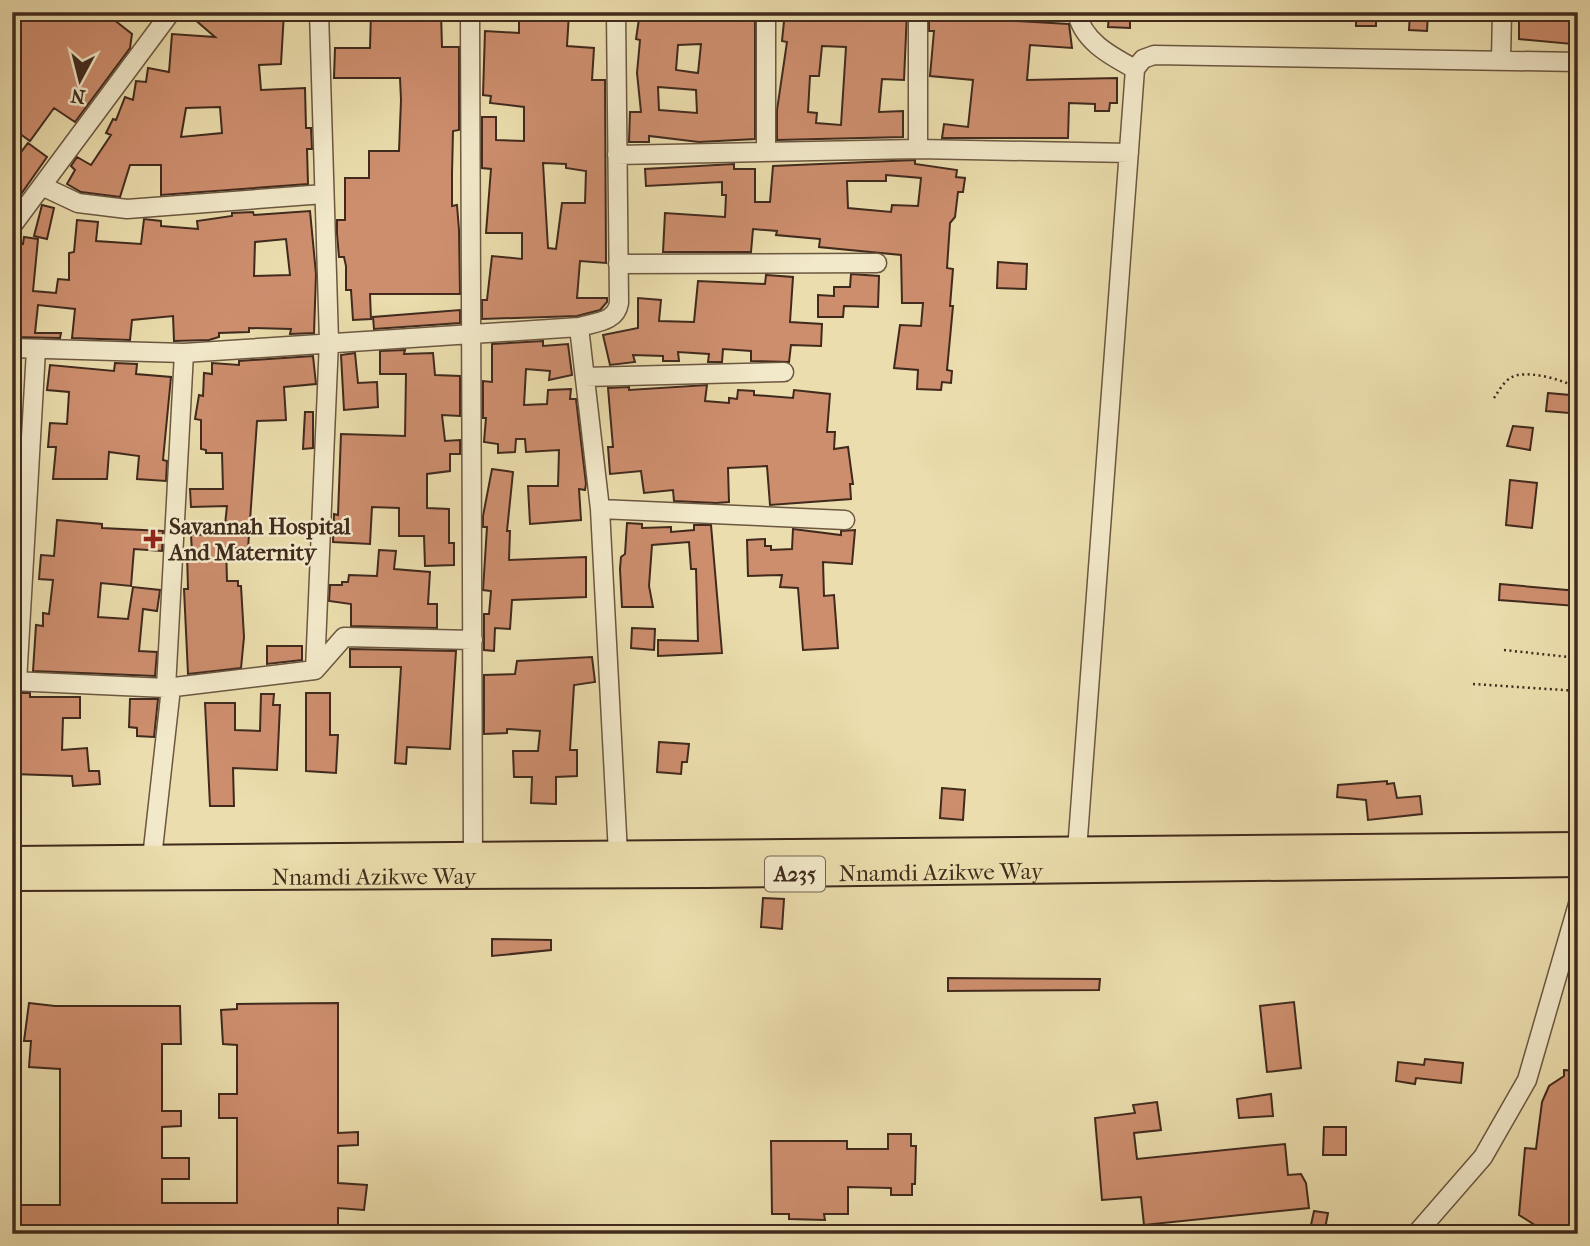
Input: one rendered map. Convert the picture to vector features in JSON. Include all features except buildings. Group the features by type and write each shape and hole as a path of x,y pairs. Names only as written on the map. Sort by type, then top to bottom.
{"highway":[{"name":"Nnamdi Azikwe Way","path":"12,859 1578,845"},
{"name":"Nnamdi Azikwe Way","path":"12,878 692,875 1578,864"}],"street":[{"path":"12,226 44,187 166,18 146,12"},
{"path":"315,670 329,341 319,12"},
{"path":"470,12 473,856"},
{"path":"12,348 184,353 472,331 579,327 609,319 618,311 616,12"},
{"path":"766,12 766,150"},
{"path":"918,12 918,149"},
{"path":"1077,12 1079,24 1095,44 1135,69"},
{"path":"1501,60 1502,12"},
{"path":"1077,850 1135,69 1143,59 1154,55 1578,62"},
{"path":"617,155 918,149 1129,153"},
{"path":"44,187 78,203 127,209 324,194"},
{"path":"618,264 877,263"},
{"path":"579,327 600,509 618,854"},
{"path":"36,350 14,682 169,688 315,670 344,637 473,640"},
{"path":"152,858 169,688 184,353"},
{"path":"585,377 784,372"},
{"path":"600,509 845,520"},
{"path":"1416,1234 1483,1157 1527,1080 1578,904"}],"path":[{"path":"1494,398 1504,382 1517,375 1554,379 1578,388"},
{"path":"1504,650 1578,658"},
{"path":"1473,684 1578,691"}],"place":[{"name":"Savannah Hospital And Maternity","path":"153,539"}]}
